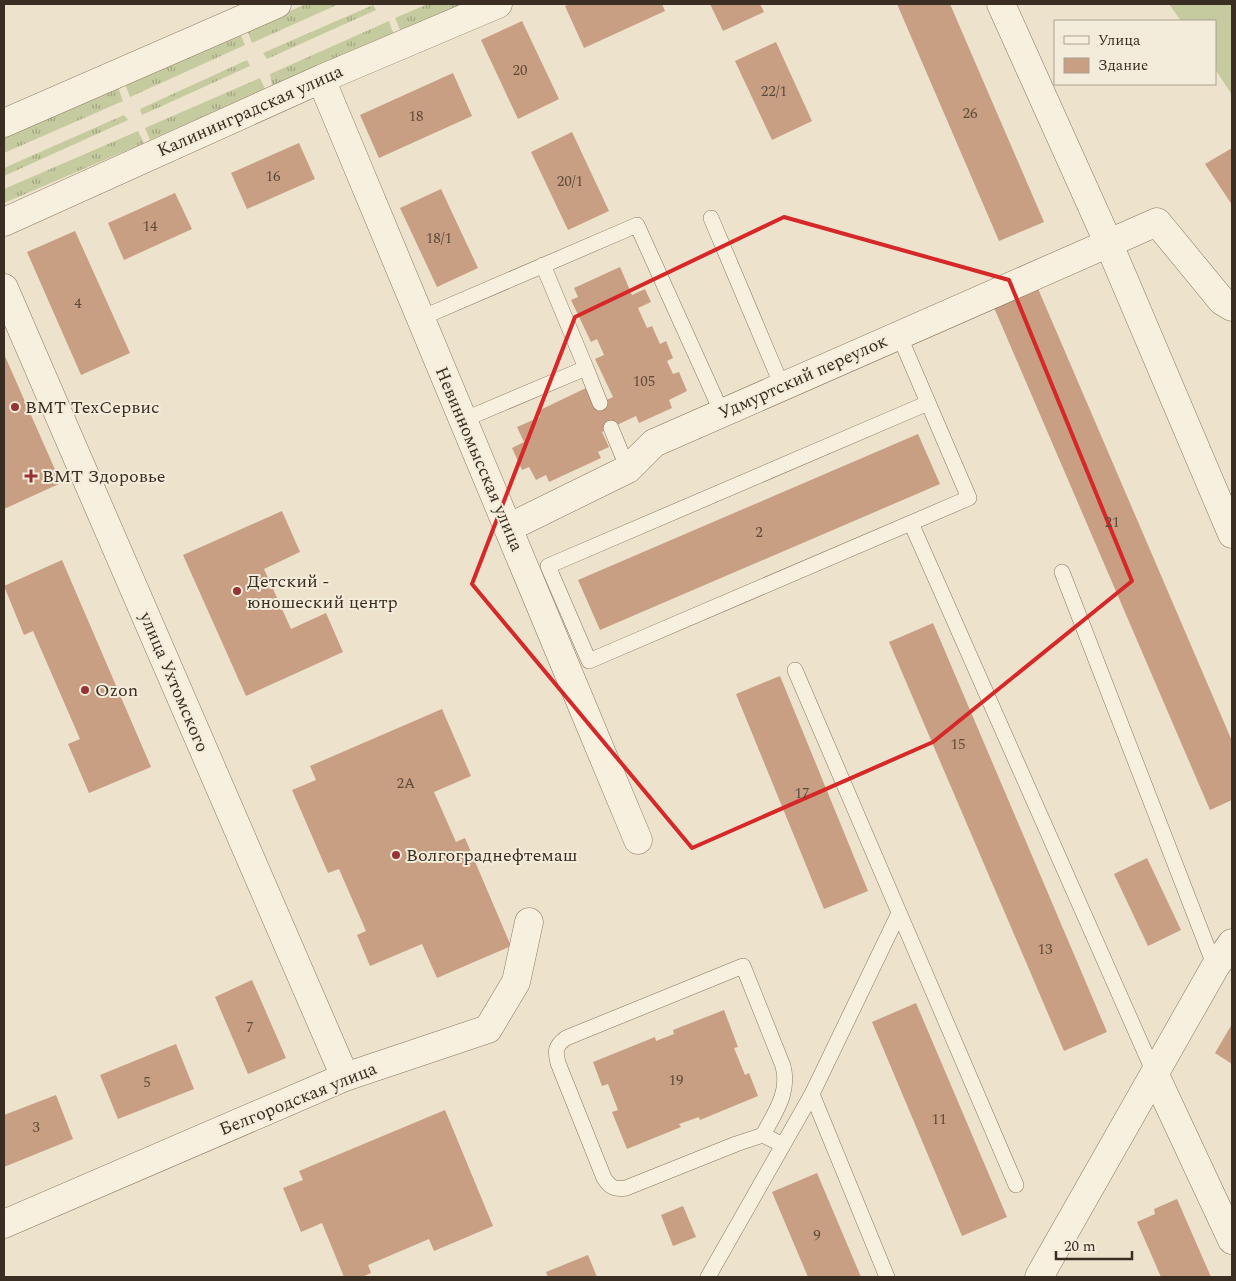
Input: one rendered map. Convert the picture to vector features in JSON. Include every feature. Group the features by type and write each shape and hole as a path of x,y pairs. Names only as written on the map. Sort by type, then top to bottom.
{"street":[{"path":"4,123 277,4"},
{"name":"Калининградская улица","path":"4,222 321,79 498,4"},
{"path":"1002,4 1108,242 1232,534"},
{"name":"Невинномысская улица","path":"321,79 638,840"},
{"name":"Удмуртский переулок","path":"508,528 628,469 654,443 1157,222 1222,301 1232,307"},
{"name":"улица Ухтомского","path":"4,288 345,1077"},
{"name":"Белгородская улица","path":"4,1224 345,1077 488,1029 516,982 529,922"},
{"path":"1039,1277 1155,1075 1224,972 1232,943"},
{"path":"1155,1075 1232,1240"}],"lane":[{"path":"711,218 782,386"},
{"path":"420,318 637,225 722,413"},
{"path":"542,266 600,403"},
{"path":"899,335 969,498 589,661 548,566 928,403"},
{"path":"463,420 586,368"},
{"path":"611,428 628,469"},
{"path":"911,523 1155,1075"},
{"path":"1062,572 1224,972"},
{"path":"795,670 1016,1186"},
{"path":"711,1275 812,1094 899,913"},
{"path":"763,1135 786,1088 786,1077 784,1066 743,966 566,1038 559,1043 555,1052 558,1064 604,1178 610,1186 617,1190 763,1135 783,1145"},
{"path":"812,1094 888,1277"}],"highlighted area":[{"path":"784,217 1009,280 1132,581 933,742 692,848 472,584 575,317"}],"green space":[{"path":"306,4 339,4 252,43 247,30"},
{"path":"428,4 462,4 400,30 395,18"},
{"path":"1169,4 1232,4 1232,95 1216,71 1216,20 1180,20"},
{"path":"373,5 376,10 267,59 263,53"},
{"path":"389,21 393,33 272,86 270,74"},
{"path":"240,33 245,45 130,97 125,84"},
{"path":"247,60 250,66 142,115 140,109"},
{"path":"260,78 265,89 150,140 145,128"},
{"path":"118,87 123,101 4,153 4,137"},
{"path":"124,115 128,120 4,176 4,168"},
{"path":"138,131 144,143 4,203 4,189"}],"building":[{"path":"570,4 662,4 665,11 584,48 565,6"},
{"path":"710,4 760,4 764,12 723,31"},
{"path":"897,4 950,4 1044,222 999,241"},
{"path":"522,21 559,99 518,119 481,40"},
{"path":"776,42 812,121 772,140 735,61"},
{"path":"453,73 472,116 379,158 360,115"},
{"path":"572,132 609,211 568,230 531,152"},
{"path":"299,143 315,179 247,209 231,173"},
{"path":"1232,148 1232,205 1205,164"},
{"path":"441,189 478,268 437,287 400,208"},
{"path":"175,193 192,229 124,260 108,223"},
{"path":"75,231 130,353 81,375 27,252"},
{"path":"620,267 632,295 645,289 651,302 638,308 647,328 652,326 660,344 666,341 673,358 667,361 673,374 679,372 687,391 669,400 672,408 639,423 636,416 602,432 609,447 598,452 601,458 549,482 546,475 536,480 529,467 522,470 512,448 524,442 517,427 540,417 538,411 586,388 594,406 613,397 595,359 604,355 597,339 591,342 571,300 578,297 574,288"},
{"path":"1036,284 1232,741 1232,800 1210,810 992,303"},
{"path":"4,354 61,483 4,509"},
{"path":"918,434 940,484 600,630 578,580"},
{"name":"Детский - юношеский центр","path":"282,511 300,552 264,569 291,629 326,613 343,652 246,696 183,555"},
{"path":"62,560 151,767 89,793 68,744 80,739 33,631 24,635 4,586"},
{"path":"933,623 1107,1032 1064,1051 889,642"},
{"path":"780,676 868,891 824,909 736,694"},
{"name":"Волгограднефтемаш","path":"442,709 471,776 434,792 456,842 465,838 511,946 437,978 422,944 370,966 357,935 366,931 339,869 328,873 292,790 316,780 310,766"},
{"path":"1147,858 1181,930 1148,946 1114,874"},
{"path":"252,980 286,1058 248,1074 215,997"},
{"path":"916,1003 1007,1217 962,1236 872,1022"},
{"path":"724,1010 738,1047 734,1048 745,1075 749,1073 758,1096 700,1120 699,1117 679,1124 681,1127 627,1149 612,1112 618,1110 608,1084 602,1086 593,1062 655,1037 656,1041 674,1034 673,1030"},
{"path":"1232,1024 1232,1064 1215,1053"},
{"path":"176,1044 194,1089 118,1119 100,1075"},
{"path":"56,1095 73,1139 4,1167 4,1115"},
{"path":"445,1110 493,1226 434,1251 429,1239 368,1265 371,1273 362,1277 344,1277 322,1223 301,1232 283,1188 303,1180 299,1171"},
{"path":"817,1173 861,1277 808,1277 772,1192"},
{"path":"1177,1199 1211,1277 1161,1277 1137,1222 1155,1214 1154,1209"},
{"path":"683,1206 696,1237 673,1246 661,1215"},
{"path":"588,1255 597,1277 548,1277 546,1272"}],"place":[{"name":"ВМТ ТехСервис","path":"15,407"},
{"name":"ВМТ Здоровье","path":"31,476"},
{"name":"Детский - юношеский центр","path":"237,591"},
{"name":"Ozon","path":"85,690"},
{"name":"Волгограднефтемаш","path":"396,855"}]}
